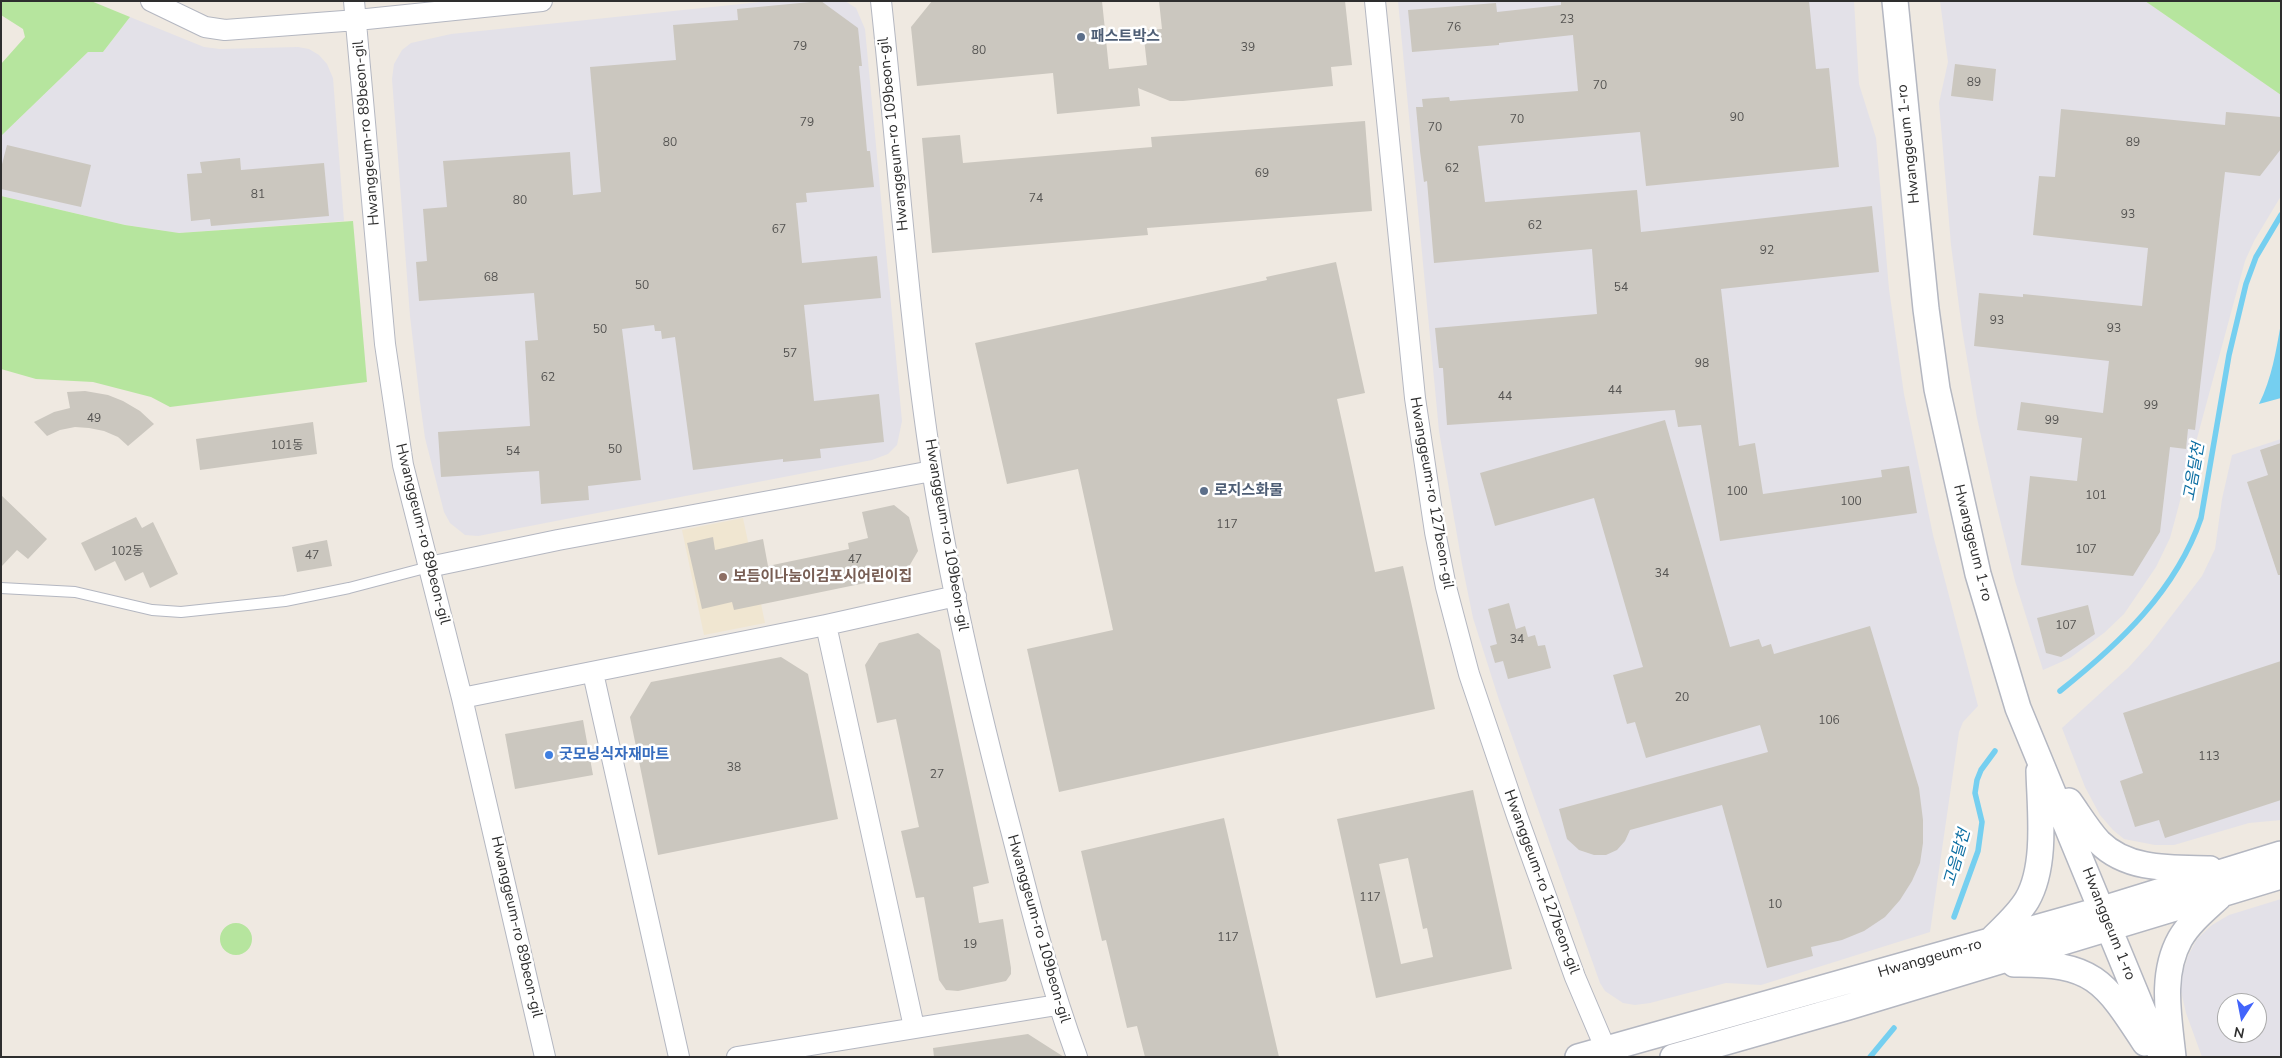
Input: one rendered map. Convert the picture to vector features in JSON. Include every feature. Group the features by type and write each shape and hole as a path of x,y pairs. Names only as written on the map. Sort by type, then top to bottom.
{"street":[{"path":"151,1 205,27 225,30 356,11 542,1"},
{"name":"Hwanggeum-ro 109beon-gil","path":"881,1 908,276 932,471 956,596 985,729 1057,1004 1076,1057"},
{"name":"Hwanggeum-ro 127beon-gil","path":"1376,1 1413,381 1435,532 1446,587 1469,674 1517,816 1575,977 1608,1053"},
{"name":"Hwanggeum 1-ro","path":"1895,1 1926,309 1939,398 1978,574 2018,708 2162,1057"},
{"name":"Hwanggeum-ro 89beon-gil","path":"356,11 385,344 392,403 403,465 462,698 546,1057"},
{"path":"429,567 558,540 932,471"},
{"path":"462,698 826,625 956,596"},
{"path":"826,625 914,1026"},
{"path":"593,673 679,1057"},
{"path":"2039,758 2089,831 2114,853 2130,862 2148,866 2181,868 2235,868"},
{"path":"2039,758 2039,856 2036,878 2027,899 1988,953 2070,968 2088,975 2103,986 2119,1002 2154,1057"},
{"name":"Hwanggeum-ro","path":"2106,918 2235,868 2281,854"},
{"name":"Hwanggeum-ro","path":"1673,1057 1988,953 2106,918 2223,893 2281,876"},
{"path":"2173,1057 2167,998 2168,973 2173,956 2180,939 2192,923 2223,893"},
{"name":"Hwanggeum-ro","path":"1578,1057 1608,1053 1988,953"},
{"path":"737,1057 914,1026 1057,1004"}],"lane":[{"path":"1,588 75,592 152,610 182,612 293,599 349,588 429,567"}],"shaded area":[{"path":"770,1 845,1 856,8 865,29 902,421 897,445 888,454 872,460 478,536 465,535 450,523 444,512 425,438 410,316 392,79 394,64 402,50 411,43 451,34"},
{"path":"1398,1 1854,1 1859,84 1876,138 1889,289 1904,394 1933,535 1978,706 1963,722 1959,732 1930,932 1761,985 1726,983 1650,1003 1635,1005 1623,1003 1605,991 1600,983 1499,700 1473,618 1439,431"},
{"path":"1940,1 2145,1 2281,95 2281,196 2254,241 2245,261 2170,538 2156,567 2124,614 2104,633 2070,658 2043,670 2015,581 1994,495 1977,418 1962,329 1951,245 1939,103 1948,62"},
{"path":"130,17 204,47 220,49 298,47 309,49 319,55 327,64 333,78 344,221 179,233 125,225 1,196 1,136 88,52 103,52"},
{"path":"2281,439 2281,820 2249,823 2174,845 2155,845 2124,839 2100,815 2085,787 2062,728 2128,668 2149,645 2202,576 2215,549 2222,499 2232,455"},
{"name":"보듬이나눔이김포시어린이집","path":"743,518 765,623 704,635 682,530"},
{"path":"2281,899 2281,1057 2202,1057 2186,1013 2181,991 2183,972 2188,956 2197,939 2212,925 2229,915"}],"green space":[{"path":"1,1 91,1 130,17 103,52 88,52 1,136 1,64 25,37 23,29 1,15"},
{"path":"2145,1 2281,1 2281,95"},
{"path":"1,196 125,225 179,233 353,221 367,382 170,407 151,397 93,382 36,379 1,369"},
{"path":"236,923 242,924 247,928 251,933 251,945 247,950 242,954 236,955 230,954 225,950 221,945 220,939 221,933 225,928 230,924"}],"water":[{"path":"2281,323 2281,398 2259,404 2270,374"}],"building":[{"path":"821,1 858,28 862,66 859,66 867,151 870,151 874,187 806,193 807,202 796,203 802,263 877,256 881,298 804,305 814,401 879,394 884,442 820,449 821,458 783,462 783,459 693,470 675,337 662,339 661,331 655,331 654,325 622,329 641,480 588,486 589,500 541,504 539,471 441,477 438,432 530,426 525,341 538,340 534,293 419,301 416,262 427,261 423,209 447,207 443,161 570,152 573,195 601,192 590,67 676,60 673,25 738,20 737,9"},
{"path":"932,1 1102,1 1109,69 1147,65 1143,30 1162,29 1159,1 1345,1 1352,65 1331,67 1333,86 1183,101 1170,101 1138,88 1140,106 1057,114 1053,73 917,86 911,27"},
{"path":"1561,1 1809,1 1816,69 1829,68 1839,167 1646,186 1640,132 1478,146 1485,202 1637,190 1641,232 1872,206 1879,272 1721,289 1739,446 1755,443 1763,494 1882,477 1881,470 1909,466 1917,513 1720,541 1701,425 1678,427 1675,410 1447,425 1443,368 1439,368 1435,328 1597,314 1592,249 1434,263 1427,181 1424,182 1416,107 1423,107 1422,99 1449,97 1450,101 1578,91 1573,35 1499,43 1499,45 1412,52 1408,10 1496,3 1497,12 1561,5"},
{"path":"1955,64 1996,69 1993,101 1951,96"},
{"path":"2061,109 2225,125 2226,112 2281,117 2281,149 2260,176 2225,172 2195,430 2188,429 2186,449 2170,447 2160,532 2133,576 2021,565 2030,476 2077,481 2082,438 2017,430 2021,402 2103,413 2109,361 1974,346 1979,293 2023,297 2023,294 2142,306 2148,248 2033,235 2039,176 2055,177"},
{"path":"1365,121 1372,211 1147,228 1148,235 932,253 922,138 960,135 963,163 1152,147 1151,137"},
{"path":"7,145 91,165 81,207 1,189 1,168"},
{"path":"240,158 241,170 324,163 329,216 211,226 210,219 191,221 187,174 202,173 200,162"},
{"path":"1336,262 1365,393 1337,399 1375,572 1403,566 1435,709 1059,792 1027,649 1113,630 1078,469 1007,484 975,343 1267,280 1266,277"},
{"path":"85,391 108,395 123,401 140,411 154,424 128,446 118,437 104,431 89,428 75,427 60,430 47,436 34,422 54,412 70,408 67,392"},
{"path":"1665,420 1730,647 1759,639 1762,647 1771,644 1774,654 1870,626 1919,788 1923,820 1923,843 1920,863 1912,881 1900,900 1885,917 1864,931 1842,940 1811,947 1813,956 1767,968 1722,805 1630,830 1625,841 1617,850 1606,855 1594,855 1579,850 1567,839 1559,809 1768,752 1760,725 1646,758 1635,722 1627,724 1613,675 1643,667 1594,498 1495,526 1480,473"},
{"path":"313,422 317,454 200,470 196,439"},
{"path":"2281,443 2281,575 2278,575 2247,482 2268,475 2260,450"},
{"path":"1,495 47,539 28,559 17,550 1,567"},
{"path":"894,505 909,517 918,551 904,575 734,610 732,602 702,609 687,543 713,537 715,550 763,539 768,566 849,549 848,543 868,538 862,512"},
{"path":"136,517 142,528 153,522 178,574 150,588 143,572 125,581 115,561 95,571 81,543"},
{"path":"327,540 332,566 297,572 292,547"},
{"path":"1509,603 1516,629 1525,626 1528,637 1535,635 1538,646 1545,645 1551,668 1508,679 1503,661 1495,663 1490,646 1497,644 1488,609"},
{"path":"2088,605 2095,634 2061,657 2046,653 2037,618"},
{"path":"918,633 940,650 989,883 973,887 979,923 1003,919 1011,968 1011,974 1006,981 958,991 946,990 939,980 924,897 916,898 901,831 919,827 896,719 877,723 865,665 879,643"},
{"path":"781,657 808,674 838,819 658,855 630,717 651,682"},
{"path":"2281,661 2281,800 2165,838 2159,820 2135,827 2120,781 2143,773 2123,713"},
{"name":"굿모닝식자재마트","path":"583,720 593,775 515,789 505,734"},
{"path":"1473,790 1512,969 1376,998 1337,819","holes":["1408,858 1423,929 1427,928 1433,957 1401,964 1379,864"]},
{"path":"1224,818 1279,1057 1145,1057 1137,1026 1127,1028 1106,940 1102,941 1081,851"},
{"path":"1028,1034 1064,1057 934,1057 933,1048"}],"waterway":[{"name":"고음달천","path":"2060,691 2124,635 2143,614 2177,569 2190,544 2201,518 2229,355 2246,284 2256,257 2281,215"},
{"name":"고음달천","path":"1954,917 1978,851 1982,822 1975,793 1977,780 1981,770 1995,751"},
{"name":"고음달천","path":"1870,1057 1894,1028"}],"place":[{"name":"패스트박스","path":"1081,37"},
{"name":"로지스화물","path":"1204,491"},
{"name":"보듬이나눔이김포시어린이집","path":"723,577"},
{"name":"굿모닝식자재마트","path":"549,755"}]}
